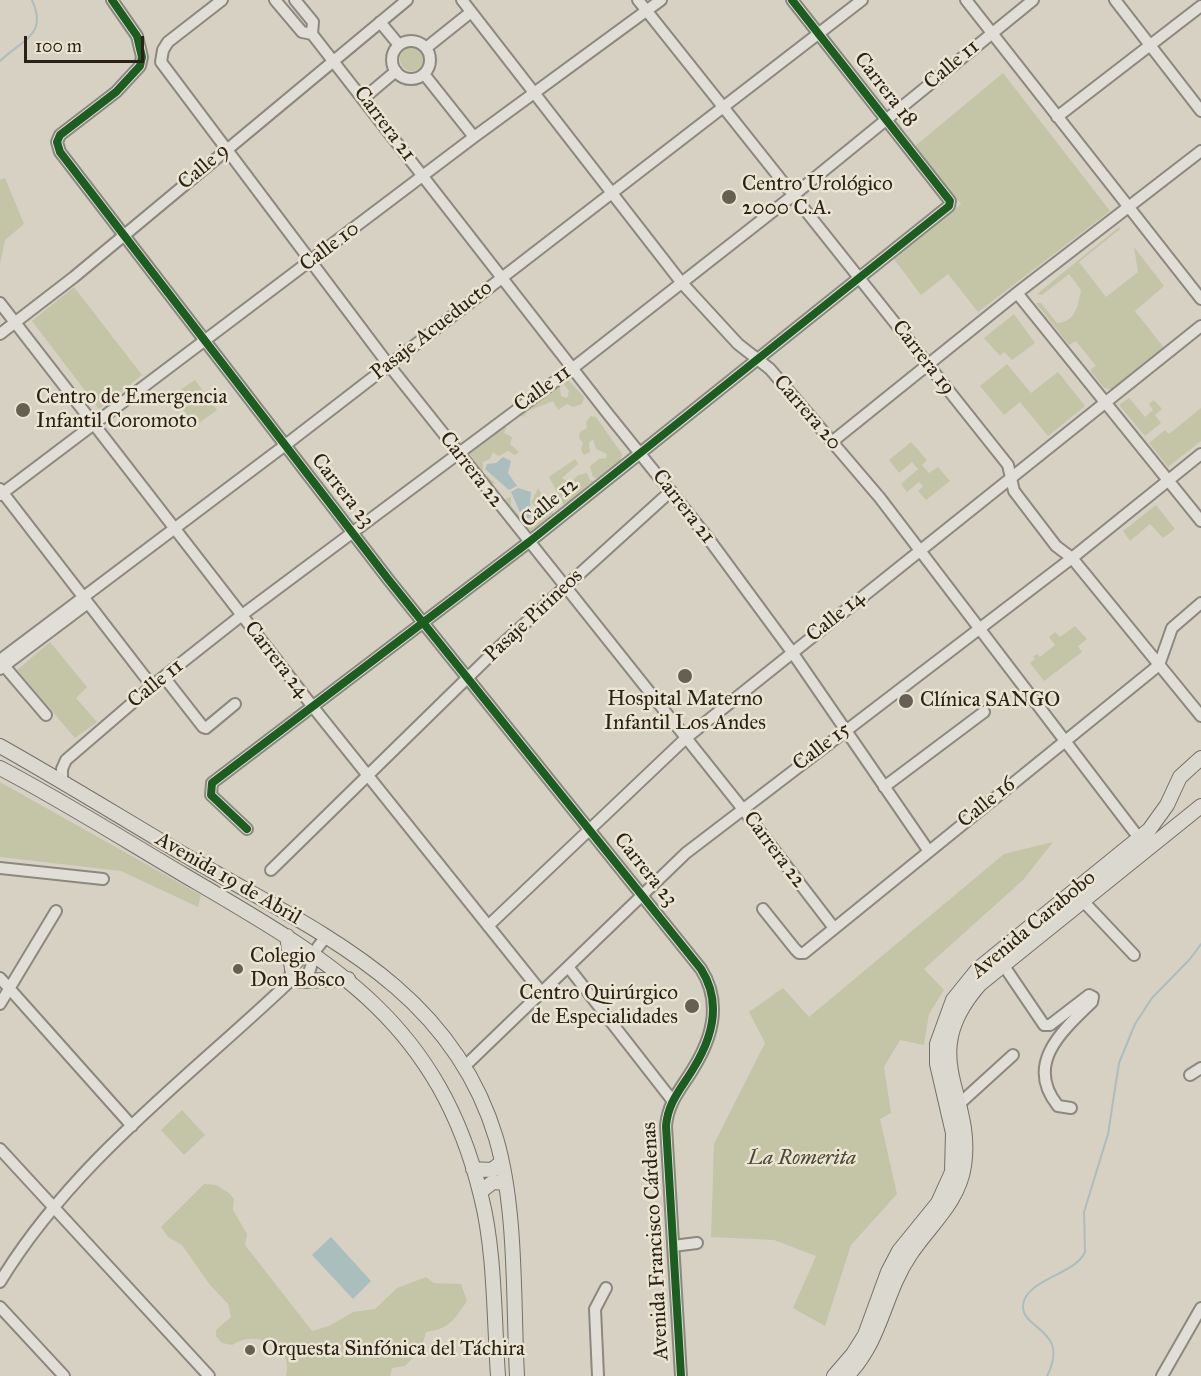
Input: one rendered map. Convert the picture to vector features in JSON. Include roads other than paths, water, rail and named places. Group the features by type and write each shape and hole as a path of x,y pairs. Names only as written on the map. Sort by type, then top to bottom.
{"main road":[{"name":"Avenida 19 de Abril","path":"0,746 326,937 401,988 427,1015 465,1066 481,1097 502,1162 517,1376"},
{"name":"Avenida Carabobo","path":"834,1376 853,1354 865,1335 894,1261 938,1203 952,1172 953,1133 937,1064 937,1044 953,1000 978,969 1139,838 1158,818 1184,773 1201,758"},
{"name":"Avenida 19 de Abril","path":"0,768 287,936 348,979 391,1019 432,1074 452,1110 480,1192 487,1228 498,1376"},
{"name":"Avenida Carabobo","path":"847,1376 860,1363 875,1339 898,1275 910,1254 959,1187 964,1166 965,1137 950,1073 949,1045 957,1016 980,984 1201,806"},
{"path":"287,936 293,977 348,979"},
{"path":"367,995 367,985 379,972"},
{"path":"473,1169 492,1170 502,1162"},
{"path":"480,1192 493,1182 505,1183"}],"street":[{"name":"Carrera 23","path":"112,0 141,44 140,66 133,76 60,135 57,142 60,152 351,532 708,981 713,992 714,1008"},
{"name":"Carrera 22","path":"222,0 168,42 163,50 161,62 388,364 742,808 834,928"},
{"name":"Carrera 21","path":"275,0 302,32 312,34 334,60 671,491 792,652 928,850"},
{"name":"Carrera 21","path":"295,0 313,22 312,34"},
{"name":"Calle 9","path":"0,334 74,277 407,0"},
{"name":"Carrera 20","path":"462,0 681,282 738,344 757,358 833,441 921,549 1063,741 1139,838"},
{"name":"Carrera 19","path":"638,0 723,109 795,194 1008,465 1014,491 1056,546 1072,558 1201,716"},
{"name":"Calle 10","path":"1,492 474,137 661,0"},
{"name":"Carrera 18","path":"792,0 950,201"},
{"name":"Pasaje Acueducto","path":"1,664 862,0"},
{"path":"966,0 1201,299"},
{"name":"Calle 11","path":"62,781 62,769 66,760 152,686 351,532 573,368 887,121 1033,0"},
{"path":"1115,0 1201,111"},
{"path":"1057,117 1201,6"},
{"path":"426,48 471,12"},
{"path":"380,22 399,45"},
{"path":"413,41 426,48 430,61 424,74 406,78 396,71 393,55 399,45 413,41"},
{"path":"364,98 396,71"},
{"path":"424,74 474,137"},
{"path":"833,441 1017,293 1201,150"},
{"name":"Calle 12","path":"247,829 211,795 212,783 530,542 859,276 942,212 950,201"},
{"path":"1017,293 1201,521"},
{"name":"Carrera 24","path":"0,303 313,708 542,993"},
{"name":"Calle 14","path":"488,926 686,738 1201,326"},
{"name":"Calle 15","path":"465,1066 686,854 742,808 1072,558 1201,454"},
{"name":"Pasaje Pirineos","path":"271,870 565,585 671,491"},
{"path":"1,492 152,686"},
{"path":"1158,665 1172,628 1201,603"},
{"path":"1,664 46,715"},
{"name":"Calle 16","path":"763,909 799,953 804,953 1158,665"},
{"path":"164,677 203,727 235,704"},
{"path":"884,787 984,712"},
{"path":"0,867 103,879"},
{"path":"1083,901 1134,956"},
{"path":"0,1004 11,990 56,911"},
{"path":"0,1282 53,1205 132,1126 293,977 314,964 314,954 326,937"},
{"path":"1004,966 1044,1025 1050,1025 1089,995 1093,997 1092,1002 1053,1043 1044,1066 1051,1098 1058,1106 1071,1108"},
{"path":"569,968 672,1100"},
{"path":"0,978 132,1126"},
{"name":"Avenida Francisco Cárdenas","path":"681,1376 666,1126 672,1100 699,1058 712,1029 714,1008"},
{"path":"958,1105 1013,1055"},
{"path":"1190,1075 1201,1068"},
{"path":"0,1149 209,1376"},
{"path":"673,1246 697,1243"},
{"path":"598,1376 595,1309 606,1288"},
{"path":"0,1307 64,1376"},
{"path":"1162,1376 1197,1325 1201,1308"}],"waterway":[{"path":"0,61 35,29 37,21 32,0"},
{"path":"1047,1376 1053,1360 1053,1349 1049,1339 1024,1313 1023,1305 1026,1296 1041,1283 1072,1266 1085,1252 1084,1212 1108,1134 1119,1063 1135,1024 1152,998 1190,959 1201,944"}],"place":[{"name":"Centro Urológico 2000 C.A.","path":"729,197"},
{"name":"Centro de Emergencia Infantil Coromoto","path":"23,410"},
{"name":"Hospital Materno Infantil Los Andes","path":"685,676"},
{"name":"Clínica SANGO","path":"906,701"},
{"name":"Colegio Don Bosco","path":"238,969"},
{"name":"Centro Quirúrgico de Especialidades","path":"692,1006"},
{"name":"Orquesta Sinfónica del Táchira","path":"250,1350"}],"park label":[{"name":"La Romerita","path":"802,1159"}]}
